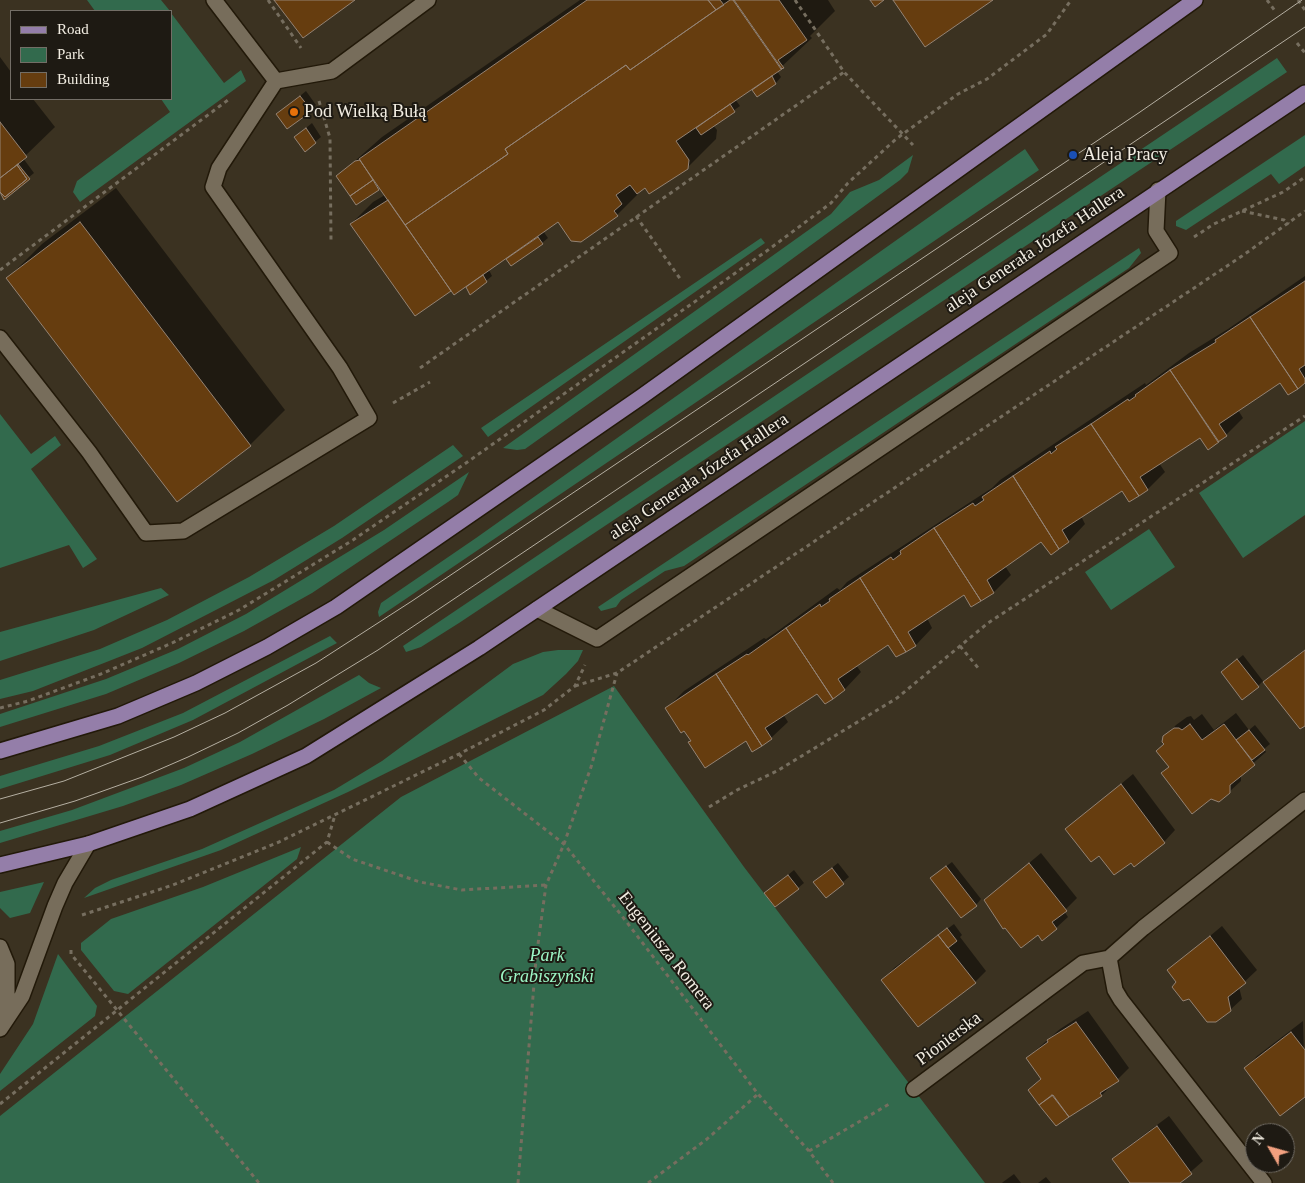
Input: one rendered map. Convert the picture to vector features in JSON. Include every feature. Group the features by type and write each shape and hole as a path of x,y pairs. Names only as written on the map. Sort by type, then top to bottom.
{"main road":[{"path":"0,751 118,716 196,683 268,647 336,607 649,391 1194,0"},
{"name":"aleja Generała Józefa Hallera","path":"0,865 88,844 190,808 306,756 400,698 537,609 1305,92"}],"street":[{"path":"214,0 276,81"},
{"path":"0,338 88,452 146,533 183,531 369,418 340,368 214,187 219,168 276,81 332,71 428,0"},
{"path":"537,609 597,639 1170,253 1156,231 1158,190"},
{"path":"1264,1183 1121,1000 1115,990 1109,958 1143,928 1305,800"},
{"path":"4,1023 22,996 55,906 65,883 88,844"},
{"path":"0,947 6,964 4,1023"},
{"name":"Pionierska","path":"914,1089 1084,963 1109,958"}],"path":[{"path":"268,0 299,42 312,75 330,138 331,241"},
{"path":"794,0 844,72 913,145"},
{"path":"0,708 28,701 101,674 172,643 239,610 353,540 466,463 768,250 831,203 848,183 902,135 958,94 987,79 1047,34 1071,0"},
{"path":"1267,0 1275,11"},
{"path":"1298,0 1305,10"},
{"path":"1297,43 1305,53"},
{"path":"420,368 844,72"},
{"path":"0,270 228,99"},
{"path":"1214,224 1284,192 1305,177"},
{"path":"1242,211 1284,220 1289,224"},
{"path":"80,916 182,881 279,842 544,710 575,686 617,673 1289,224 1305,211"},
{"path":"636,216 681,280"},
{"path":"369,418 430,382"},
{"path":"709,807 737,790 777,771 897,698 988,623 1305,416"},
{"path":"575,686 597,639"},
{"path":"960,646 979,669"},
{"path":"518,1183 536,959 546,885 564,844 591,767 617,673"},
{"name":"Eugeniusza Romera","path":"459,754 479,778 564,844 622,916 758,1094 810,1151 833,1183"},
{"path":"0,1104 327,842 336,815"},
{"path":"327,842 352,859 420,882 462,890 546,885"},
{"path":"71,945 71,954 259,1183"},
{"name":"Pionierska","path":"810,1151 914,1089"},
{"path":"648,1183 707,1139 758,1094"}],"green space":[{"path":"87,0 161,0 169,10 94,10"},
{"path":"172,14 224,83 241,70 246,81 80,202 73,192 77,181 170,112 162,100 172,100"},
{"path":"1277,58 1287,72 459,623 421,647 406,652 403,646"},
{"path":"1305,135 1305,166 1279,184 1271,174 1186,230 1176,226 1176,221"},
{"path":"1025,149 1039,170 379,617 378,612 381,603 476,538"},
{"path":"913,155 908,172 900,180 777,270 525,449 503,448 831,214 850,192 879,180"},
{"path":"761,238 765,243 488,437 481,428"},
{"path":"1139,248 1141,253 1129,268 684,566 665,571 621,600 616,607 601,611 598,607"},
{"path":"0,414 31,454 55,436 61,445 31,469 97,559 83,568 69,545 0,568"},
{"path":"1305,421 1305,515 1243,558 1199,493"},
{"path":"453,445 463,456 342,538 274,580 142,648 33,691 0,699 0,680 100,649 167,620 249,577 334,526"},
{"path":"469,472 458,495 312,593 244,631 179,663 106,694 0,727 0,714 106,679 178,649 246,614 384,530"},
{"path":"1149,529 1175,567 1111,610 1085,572"},
{"path":"161,588 169,595 94,630 0,661 0,632"},
{"path":"330,636 337,643 193,720 110,755 0,789 0,776 99,746 183,713"},
{"path":"583,650 578,661 543,695 348,792 221,850 84,898 95,888 111,880 202,849 334,790 382,761 513,664 543,652"},
{"path":"359,675 369,683 381,688 324,719 252,754 181,785 123,806 0,843 0,831 72,810 184,768 240,742"},
{"name":"Park Grabiszyński","path":"614,686 744,867 985,1183 0,1183 0,1116 401,797"},
{"path":"301,847 297,859 128,994 114,991 81,950 81,943 111,919 203,887"},
{"path":"44,882 30,913 10,918 0,908 0,892"},
{"path":"58,954 97,1006 95,1016 0,1091 0,1074 33,1024"}],"building":[{"path":"274,0 355,0 303,38"},
{"path":"587,0 708,0 716,10 630,70 626,65 505,149 508,154 405,225 359,159"},
{"path":"708,0 720,0 724,5 716,10"},
{"path":"730,0 734,0 782,69 676,141 689,160 688,169 649,194 645,188 637,194 630,185 616,195 622,204 614,211 618,216 581,242 571,241 558,222 454,295 405,225 508,154 505,149 626,65 630,70"},
{"path":"733,0 779,0 807,40 778,60 784,68 781,69"},
{"path":"870,0 884,0 875,7"},
{"path":"893,0 993,0 925,47"},
{"path":"772,76 776,84 757,97 752,90"},
{"path":"300,96 312,111 287,129 276,114"},
{"path":"730,104 735,112 701,135 696,128"},
{"path":"0,122 27,157 0,178"},
{"path":"306,128 316,143 305,152 294,137"},
{"path":"360,160 373,180 350,196 336,176 355,161"},
{"path":"18,164 30,179 4,200 0,192 5,197 27,179"},
{"path":"17,165 27,179 5,197 0,192 0,178"},
{"path":"373,180 379,190 356,205 350,196"},
{"path":"388,200 451,291 415,316 350,224"},
{"path":"80,222 251,446 177,502 6,278"},
{"path":"538,237 543,244 511,266 506,259"},
{"path":"483,275 487,282 470,295 466,287"},
{"path":"1305,281 1305,365 1299,369 1305,379 1305,383 1298,389 1250,317"},
{"path":"1250,317 1298,389 1288,395 1280,383 1219,424 1227,436 1218,442 1170,370 1216,342 1215,340"},
{"path":"1170,370 1219,442 1208,450 1200,438 1140,477 1148,490 1139,496 1091,424 1128,399 1129,401"},
{"path":"1091,424 1139,496 1129,502 1122,491 1062,530 1069,542 1059,549 1013,476 1050,451 1051,454 1057,449 1055,447"},
{"path":"1013,476 1059,549 1051,555 1041,542 987,580 994,593 981,601 934,528 973,503 975,506 984,500 982,497"},
{"path":"934,528 981,601 971,607 964,595 908,632 916,646 906,652 860,578 891,557 893,560 901,554 900,551"},
{"path":"860,578 906,652 896,657 888,645 838,679 845,690 833,699 786,628 820,604 821,607 830,601 829,599"},
{"path":"786,628 833,699 825,704 817,694 765,728 772,739 762,746 716,674 748,655"},
{"path":"1305,650 1305,726 1300,729 1263,682"},
{"path":"1237,659 1259,687 1242,700 1221,672"},
{"path":"716,674 762,746 752,752 746,741 705,768 688,742 691,741 684,731 681,733 665,708"},
{"path":"1190,724 1202,740 1224,724 1255,765 1230,785 1230,793 1219,802 1211,799 1192,814 1161,773 1169,767 1156,751 1164,744 1162,742 1163,736 1174,728 1182,730"},
{"path":"1249,730 1265,750 1252,760 1236,740"},
{"path":"1121,784 1165,843 1134,867 1131,863 1114,875 1099,856 1091,862 1065,829"},
{"path":"1029,863 1067,911 1052,922 1057,929 1042,941 1038,935 1021,948 1005,928 1003,929 984,900"},
{"path":"946,866 977,906 961,918 930,878"},
{"path":"832,868 844,884 826,898 813,882"},
{"path":"788,875 799,889 775,907 764,893"},
{"path":"947,928 957,941 948,948 938,935"},
{"path":"938,935 976,983 918,1027 881,980"},
{"path":"1210,936 1246,983 1228,997 1231,1011 1216,1022 1207,1022 1189,999 1183,1001 1172,987 1176,982 1167,970"},
{"path":"1076,1022 1119,1081 1100,1093 1102,1096 1069,1117 1053,1095 1039,1105 1028,1090 1041,1079 1026,1058 1048,1042 1047,1040"},
{"path":"1291,1032 1305,1050 1305,1097 1280,1116 1244,1068"},
{"path":"1052,1095 1069,1117 1056,1126 1039,1105"},
{"path":"1157,1126 1192,1174 1180,1183 1130,1183 1112,1159"}],"tram line":[{"path":"0,799 64,781 174,737 225,713 316,663 412,601 1140,112 1302,0"},
{"path":"0,823 75,801 142,777 238,733 288,705 378,650 1305,27"}],"place":[{"name":"Pod Wielką Bułą","path":"294,112"},
{"name":"Aleja Pracy","path":"1073,155"}]}
